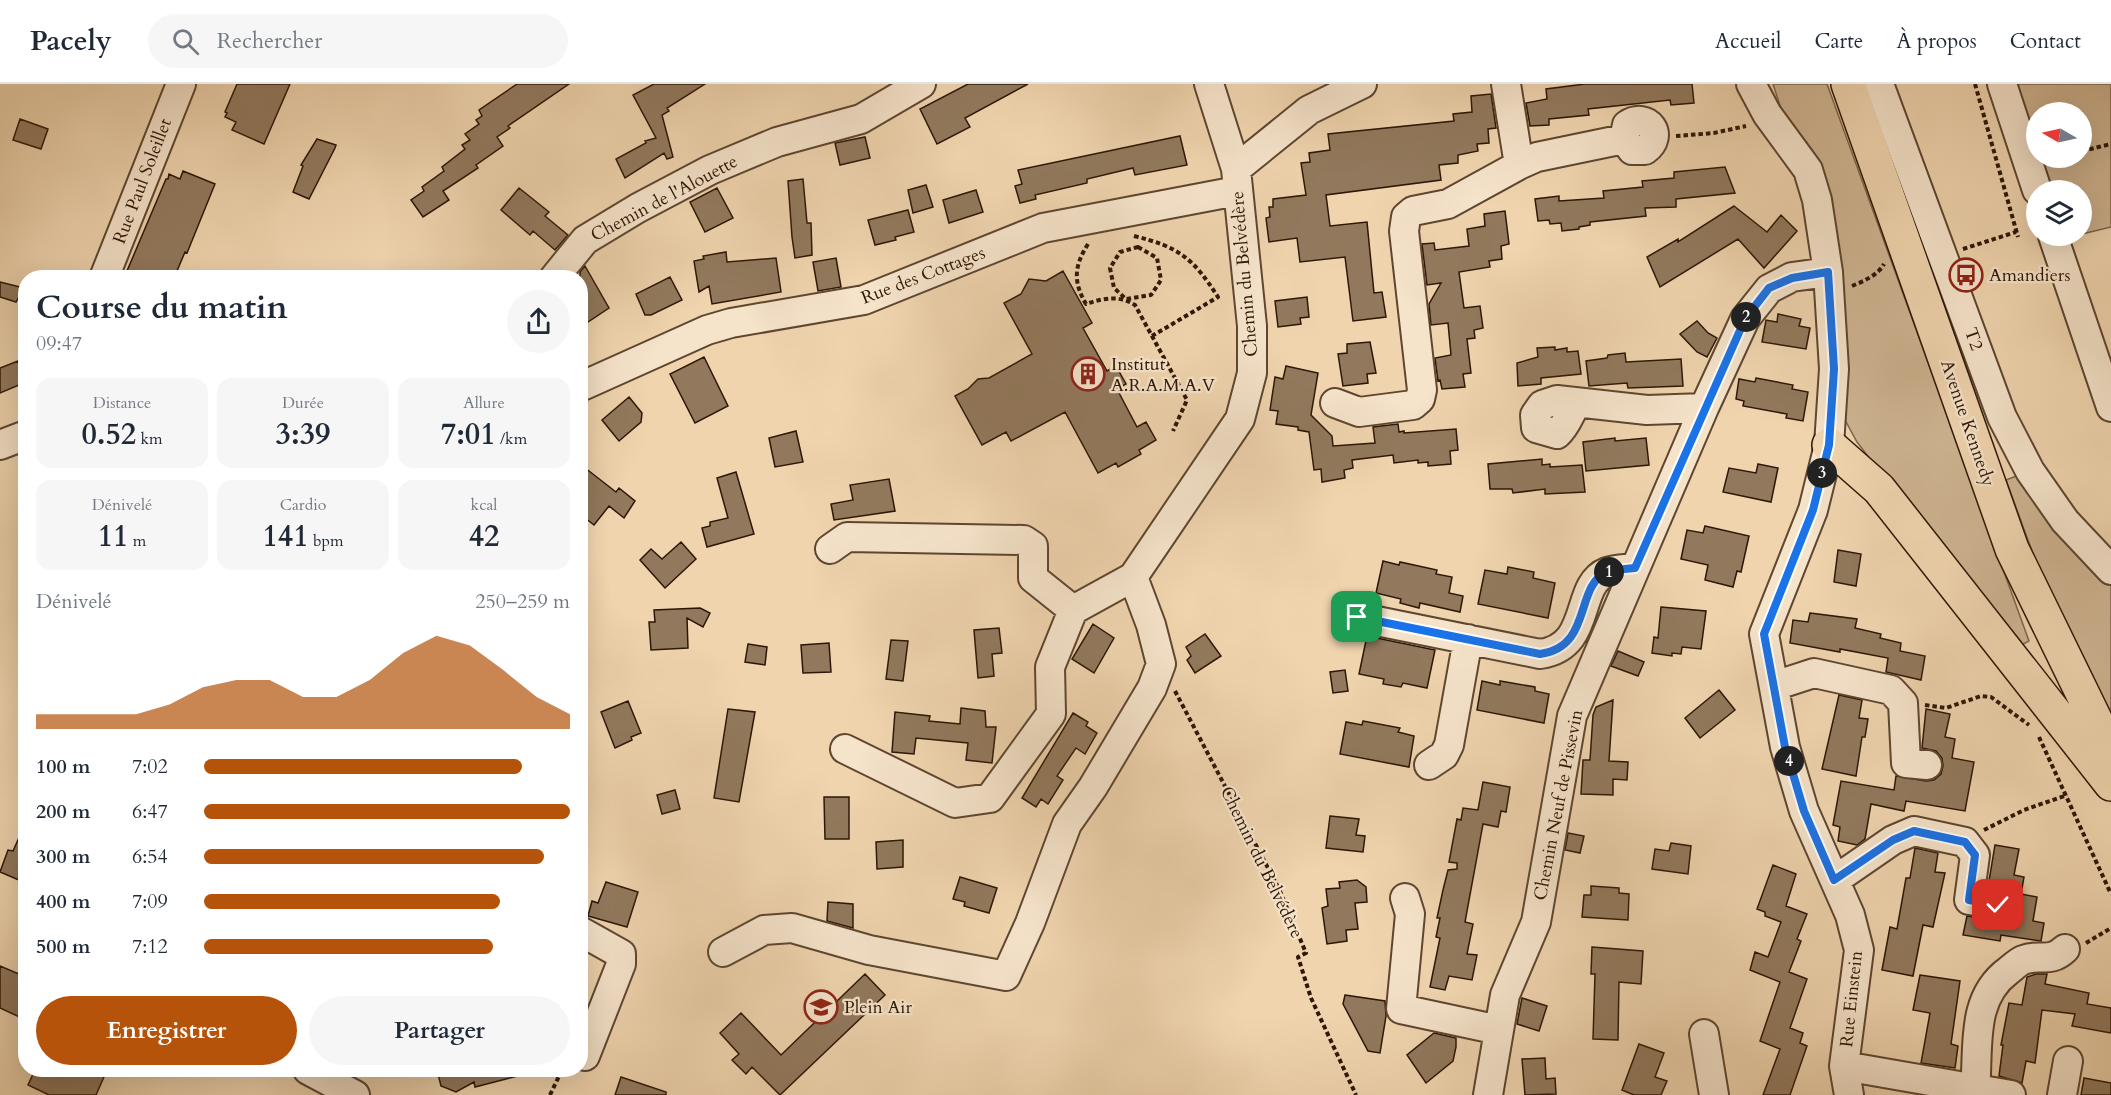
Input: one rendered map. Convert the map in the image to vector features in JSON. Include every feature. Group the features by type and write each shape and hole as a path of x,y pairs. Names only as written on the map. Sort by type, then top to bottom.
{"main road":[{"name":"Avenue Kennedy","path":"1848,84 2012,549 2111,752"},
{"path":"1829,445 1879,489 2111,784"}],"street":[{"name":"Rue Paul Soleillet","path":"107,270 181,84"},
{"name":"Chemin de l'Alouette","path":"561,270 585,240 710,170 777,142 861,119 921,84"},
{"name":"Chemin du Belvédère","path":"1073,610 1133,577 1240,419 1252,373 1252,326 1237,180 1209,84"},
{"name":"Rue des Cottages","path":"588,383 707,330 731,323 864,300 1043,228 1237,180 1309,110 1362,84"},
{"path":"1506,84 1519,165"},
{"name":"Rue Einstein","path":"1751,84 1767,114 1808,170 1836,280 1829,445 1813,510 1764,634 1785,747 1804,811 1850,915 1860,950 1844,1066 1849,1095"},
{"name":"T2","path":"1879,84 2002,417 2030,471 2065,522 2111,570"},
{"path":"2002,84 2034,180"},
{"path":"1335,403 1359,412 1413,405 1420,399 1422,390 1404,231 1409,214 1417,209 1448,204 1537,157 1624,138 1632,150 1645,150 1654,140 1655,133"},
{"path":"2057,246 2108,388"},
{"name":"Chemin Neuf de Pissevin","path":"1488,1095 1505,995 1536,922 1572,716 1635,568 1745,319 1769,288 1792,278 1836,280"},
{"path":"1576,404 1592,403 1647,410 1704,408"},
{"path":"0,445 18,438"},
{"path":"830,549 847,537 1024,540 1033,546 1033,578 1073,610 1050,667 1051,714 990,798 956,803 845,749"},
{"path":"1357,617 1540,654 1556,652 1569,641 1589,593 1597,581 1606,572 1635,568"},
{"path":"723,952 764,930 792,928 869,950 1006,976 1067,824 1093,788 1152,688 1161,664 1151,625 1133,577"},
{"path":"1429,765 1444,754 1449,745 1468,639"},
{"path":"1773,686 1814,673 1890,690 1903,703 1906,763 1927,765"},
{"path":"1834,880 1893,840 1914,831 1965,842 1975,855 1969,900 1998,905"},
{"path":"1405,898 1410,914 1401,1009 1499,1030"},
{"path":"588,935 621,954 621,964 588,1034"},
{"path":"1975,1090 1978,1056 1977,1023 1985,999 2001,976 2023,960 2056,957 2065,949"},
{"path":"1704,1034 1714,1095"},
{"path":"2062,1095 2068,1061"},
{"path":"1844,1066 2011,1095"},
{"path":"321,1077 355,1095"}],"path":[{"path":"1975,84 2018,237"},
{"path":"1655,133 1679,136 1714,133 1746,126 1753,122"},
{"path":"2092,149 2111,144"},
{"path":"1962,249 2016,232"},
{"path":"1128,234 1165,244 1184,255 1201,270 1218,297 1152,336"},
{"path":"1090,241 1080,256 1076,271 1077,289 1086,304 1099,299 1126,299 1151,295 1161,280 1157,258 1138,247 1120,252 1110,268 1114,288 1126,299 1135,305 1187,400 1173,431"},
{"path":"1836,280 1867,280 1883,267 1887,256"},
{"name":"Chemin du Belvédère","path":"1161,664 1279,889 1306,953 1298,957 1311,998 1356,1095"},
{"path":"1903,703 1946,708 1981,696 1991,697 2035,729 2111,894"},
{"path":"1965,842 1988,827 2024,810 2067,795"},
{"path":"550,1095 564,1077"}],"shaded area":[{"path":"1773,84 1827,84 2029,641 2016,648 1857,442 1844,418 1848,373 1837,233 1813,159 1784,118"},
{"path":"2013,84 2111,84 2111,227 2092,232 2092,180 2043,180 2039,168 2092,168 2092,102 2026,102 2026,126"},
{"path":"2022,474 2060,533 2111,586 2111,728 2058,622 2006,480"}],"building":[{"path":"237,84 290,84 264,144 232,130 236,122 225,117"},
{"path":"517,84 569,84 508,126 510,128 497,137 503,146 476,165 478,168 443,191 449,200 423,217 411,200 424,191 422,187 444,171 442,167 465,149 462,145 470,140 465,134 479,124 476,120 482,116 479,110"},
{"path":"654,84 705,84 667,108 669,111 662,115 673,157 667,159 664,153 625,178 616,159 646,143 645,141 656,138 633,95"},
{"path":"968,84 1028,84 965,118 970,127 937,144 920,109"},
{"path":"1585,84 1692,84 1694,103 1671,105 1670,100 1588,109 1589,115 1549,119 1549,125 1530,126 1526,103 1547,99 1546,89"},
{"path":"1491,94 1496,128 1488,129 1489,143 1477,144 1478,151 1458,155 1458,163 1439,165 1441,180 1326,195 1330,226 1367,222 1374,293 1382,292 1386,317 1353,321 1345,257 1300,262 1297,238 1269,242 1266,218 1270,217 1269,207 1273,207 1273,199 1306,195 1301,163 1310,162 1309,153 1330,150 1328,134 1454,121 1453,114 1472,112 1471,96"},
{"path":"20,119 48,129 41,149 13,140"},
{"path":"1180,136 1187,165 1135,175 1133,168 1087,179 1087,183 1035,195 1036,199 1020,203 1015,186 1022,184 1018,170"},
{"path":"865,137 870,158 840,165 835,143"},
{"path":"317,139 336,145 309,199 293,192 303,166 301,165"},
{"path":"1725,167 1735,193 1676,199 1676,207 1645,208 1646,216 1590,222 1590,225 1579,227 1579,229 1562,231 1561,223 1550,224 1549,220 1538,221 1535,199 1559,196 1559,201 1604,198 1603,191 1643,187 1642,181 1674,178 1674,172"},
{"path":"183,171 215,184 187,253 185,252 177,270 127,270 166,179 169,174 180,179"},
{"path":"803,179 807,223 811,223 812,255 795,258 788,181"},
{"path":"926,185 933,207 913,213 908,190"},
{"path":"519,188 549,212 545,216 568,235 555,250 533,231 530,235 501,210"},
{"path":"717,188 733,218 705,232 690,202"},
{"path":"976,190 983,212 949,223 943,200"},
{"path":"1734,206 1767,232 1781,215 1797,231 1764,268 1738,239 1660,287 1647,257 1678,239 1678,242"},
{"path":"908,210 914,232 895,237 896,240 875,245 868,220"},
{"path":"1505,211 1509,244 1501,246 1502,259 1489,261 1490,267 1459,272 1464,308 1480,306 1483,328 1474,330 1475,338 1467,339 1471,373 1463,374 1465,387 1442,389 1440,380 1438,381 1435,358 1451,355 1448,323 1431,325 1429,304 1441,283 1427,285 1422,244 1434,243 1435,250 1469,246 1467,229 1485,226 1484,214"},
{"path":"726,252 727,262 776,258 781,292 712,304 709,286 699,292 694,261 704,259 703,256"},
{"path":"836,258 841,287 818,291 813,262"},
{"path":"588,271 609,308 588,322"},
{"name":"Institut A.R.A.M.A.V","path":"1063,271 1092,323 1083,328 1107,371 1116,366 1126,384 1117,389 1137,427 1146,422 1156,440 1139,450 1141,454 1118,467 1116,463 1098,473 1065,412 1011,441 1006,432 982,445 955,396 968,389 978,379 989,378 1032,354 1004,303 1021,294 1029,279 1046,281"},
{"path":"670,277 682,300 651,315 645,315 636,294"},
{"path":"0,282 18,286 16,302 0,297"},
{"path":"1307,297 1309,317 1300,318 1301,324 1278,327 1275,301"},
{"path":"1778,314 1801,319 1799,326 1810,328 1806,349 1762,342 1766,320 1777,322"},
{"path":"1697,321 1708,333 1717,338 1707,357 1697,352 1680,334"},
{"path":"1370,342 1376,373 1367,374 1368,383 1343,386 1338,354 1347,353 1347,344"},
{"path":"1555,347 1555,350 1567,348 1567,352 1578,351 1581,374 1541,378 1541,384 1518,386 1517,363 1538,357 1537,348"},
{"path":"1625,353 1626,362 1681,359 1683,386 1628,388 1627,383 1589,386 1586,361"},
{"path":"704,357 728,406 695,423 670,374"},
{"path":"18,361 18,385 0,393 0,368"},
{"path":"1286,366 1318,373 1311,415 1332,436 1333,446 1375,443 1373,427 1398,424 1399,432 1404,431 1404,433 1456,429 1458,450 1450,451 1451,464 1428,466 1428,462 1418,463 1418,460 1394,463 1393,455 1352,460 1353,468 1344,470 1345,478 1322,482 1321,469 1314,470 1309,432 1298,430 1298,427 1276,424 1278,411 1270,410 1275,377 1283,379"},
{"path":"1756,378 1793,385 1792,389 1808,392 1803,421 1786,418 1787,414 1743,406 1744,401 1736,399 1739,379 1755,382"},
{"path":"629,397 642,413 641,422 619,441 602,420"},
{"path":"796,431 803,462 775,467 769,438"},
{"path":"1615,438 1615,441 1646,438 1649,465 1586,471 1583,442"},
{"path":"1542,459 1542,465 1550,464 1550,467 1582,465 1585,492 1545,494 1545,489 1513,493 1512,489 1490,489 1488,464"},
{"path":"1758,464 1778,468 1771,502 1723,492 1729,468 1756,473"},
{"path":"588,470 616,492 619,488 635,501 624,518 609,506 594,525 588,520"},
{"path":"736,472 754,534 707,547 702,528 710,526 710,522 728,518 717,478"},
{"path":"889,479 895,511 834,520 831,504 853,500 850,485"},
{"path":"1705,526 1749,536 1741,572 1737,571 1733,587 1705,580 1708,565 1681,559 1687,530 1703,533"},
{"path":"681,542 696,559 665,588 640,560 651,549 662,559"},
{"path":"1838,550 1861,554 1856,586 1834,582"},
{"path":"1383,561 1399,565 1400,562 1437,570 1436,574 1452,577 1449,593 1463,596 1460,612 1420,603 1419,608 1400,603 1401,599 1376,593"},
{"path":"1508,567 1534,572 1533,578 1555,583 1548,618 1478,604 1485,570 1507,574"},
{"path":"1661,607 1706,611 1701,649 1682,647 1681,654 1672,653 1672,656 1652,653 1654,637 1658,638"},
{"path":"700,608 710,613 703,627 687,618 688,648 651,650 649,622 655,622 654,610"},
{"path":"1810,613 1857,619 1855,628 1881,634 1880,638 1901,643 1900,651 1925,656 1921,680 1886,672 1888,658 1790,643 1793,620 1808,622"},
{"path":"1093,624 1114,638 1094,673 1072,659"},
{"path":"999,628 1002,653 992,654 994,676 978,678 974,630"},
{"path":"1205,634 1221,656 1195,673 1187,660 1191,656 1186,647"},
{"path":"1367,636 1435,650 1427,688 1403,683 1401,687 1383,684 1384,679 1359,674"},
{"path":"891,640 908,641 903,681 886,679"},
{"path":"829,643 831,672 803,673 801,645"},
{"path":"748,644 767,647 765,665 745,662"},
{"path":"1618,651 1644,662 1638,676 1611,666"},
{"path":"1345,670 1348,691 1333,693 1330,672"},
{"path":"1482,681 1500,685 1500,681 1535,687 1535,691 1549,694 1544,723 1477,710"},
{"path":"1719,690 1735,710 1700,738 1685,718"},
{"path":"1839,695 1862,700 1859,718 1868,719 1865,737 1862,737 1856,776 1822,769"},
{"path":"1613,700 1609,761 1628,762 1627,780 1613,779 1613,795 1581,794 1583,760 1590,760 1593,715 1596,707"},
{"path":"628,701 641,733 615,748 601,712"},
{"path":"961,708 985,711 986,727 996,727 992,763 966,760 968,743 916,738 914,754 892,752 895,712 930,716 929,721 960,724"},
{"path":"728,709 755,712 739,802 714,798"},
{"path":"1926,709 1950,714 1945,737 1955,739 1952,758 1974,762 1965,811 1906,801 1904,811 1871,804 1865,839 1857,845 1838,841 1840,827 1833,825 1841,781 1894,790 1896,776 1926,781 1934,780 1941,774 1942,758 1936,751 1922,748"},
{"path":"1073,713 1088,722 1086,726 1097,733 1085,754 1076,748 1057,776 1063,780 1048,804 1041,799 1036,807 1022,798"},
{"path":"1363,721 1400,728 1398,732 1414,736 1409,767 1340,754 1346,722 1362,725"},
{"path":"1483,782 1510,787 1506,812 1501,811 1498,827 1483,824 1465,922 1473,924 1467,954 1477,955 1472,980 1449,976 1445,990 1430,987 1440,938 1436,937 1440,918 1437,918 1443,890 1448,870 1457,869 1457,863 1449,862 1457,819 1461,820 1463,808 1478,810"},
{"path":"675,790 680,809 662,814 657,795"},
{"path":"824,797 849,797 849,839 825,839"},
{"path":"1330,816 1359,819 1356,835 1365,836 1363,852 1326,848"},
{"path":"1568,833 1584,836 1580,853 1565,850"},
{"path":"18,840 18,880 0,872 8,850 13,851"},
{"path":"903,840 903,867 877,869 876,842"},
{"path":"1671,843 1691,846 1688,874 1652,869 1655,849 1669,851"},
{"path":"1995,845 2019,849 2014,875 2024,877 2021,894 2037,897 2033,921 2044,923 2041,941 2001,935 2000,941 1963,935 1967,916 2003,921 2010,916 2014,908 2014,900 2008,892 1988,887"},
{"path":"1915,848 1938,853 1935,872 1945,873 1933,927 1923,925 1913,976 1882,970 1890,927 1897,929 1906,878 1910,878"},
{"path":"1773,865 1796,874 1786,906 1807,914 1797,939 1801,941 1789,972 1807,979 1790,1028 1803,1033 1800,1043 1807,1046 1790,1095 1763,1095 1780,1049 1760,1041 1780,982 1750,970 1755,952 1768,957 1781,922 1765,916 1765,912 1757,909"},
{"path":"960,877 997,888 989,913 964,906 965,902 953,899"},
{"path":"1357,880 1366,887 1367,902 1355,903 1358,929 1346,930 1347,941 1327,944 1322,908 1328,906 1326,889 1340,888 1339,882"},
{"path":"606,882 638,892 627,927 588,916 592,901 598,903"},
{"path":"1591,886 1619,888 1619,893 1629,894 1628,920 1582,917 1584,895 1591,895"},
{"path":"828,902 853,904 853,928 827,921"},
{"path":"1592,947 1643,951 1641,984 1619,982 1618,1040 1593,1039 1595,974 1591,974"},
{"path":"0,966 18,974 18,1016 0,1008"},
{"path":"865,974 885,995 780,1095 752,1067 746,1074 732,1060 739,1054 720,1033 741,1013 781,1055"},
{"path":"2047,974 2045,984 2089,993 2087,1004 2111,1008 2111,1033 2072,1026 2075,1014 2042,1010 2035,1063 2026,1061 2022,1083 1999,1076 2003,1045 2001,1045 2009,1003 2022,1005 2027,977"},
{"path":"1920,975 1960,981 1951,1044 1958,1046 1955,1068 1921,1063 1930,1013 1913,1010"},
{"path":"1345,995 1385,1001 1386,1016 1380,1053 1368,1051 1343,1004"},
{"path":"1522,998 1547,1006 1539,1031 1517,1024"},
{"path":"1434,1033 1456,1038 1456,1047 1453,1061 1426,1083 1407,1055"},
{"path":"1639,1044 1664,1053 1655,1077 1667,1081 1661,1095 1634,1095 1622,1090"},
{"path":"1545,1058 1546,1079 1555,1078 1556,1094 1525,1095 1522,1059"},
{"path":"32,1077 104,1077 96,1095 49,1095 28,1085"},
{"path":"439,1077 514,1077 475,1087 474,1082 456,1092 441,1086"},
{"path":"621,1077 666,1092 666,1095 615,1095"},
{"path":"2084,1078 2111,1083 2111,1095 2081,1095"}],"place":[{"name":"Amandiers","path":"1966,275"},
{"name":"Institut A.R.A.M.A.V","path":"1088,374"},
{"name":"Plein Air","path":"821,1007"}],"route":[{"path":"1357,617 1540,654 1556,652 1569,641 1589,593 1597,581 1606,572 1635,568 1745,319 1769,288 1792,278 1828,272 1834,369 1829,445 1813,510 1764,634 1785,747 1804,811 1834,880 1893,840 1914,831 1965,842 1975,855 1969,900 1998,905"}]}
